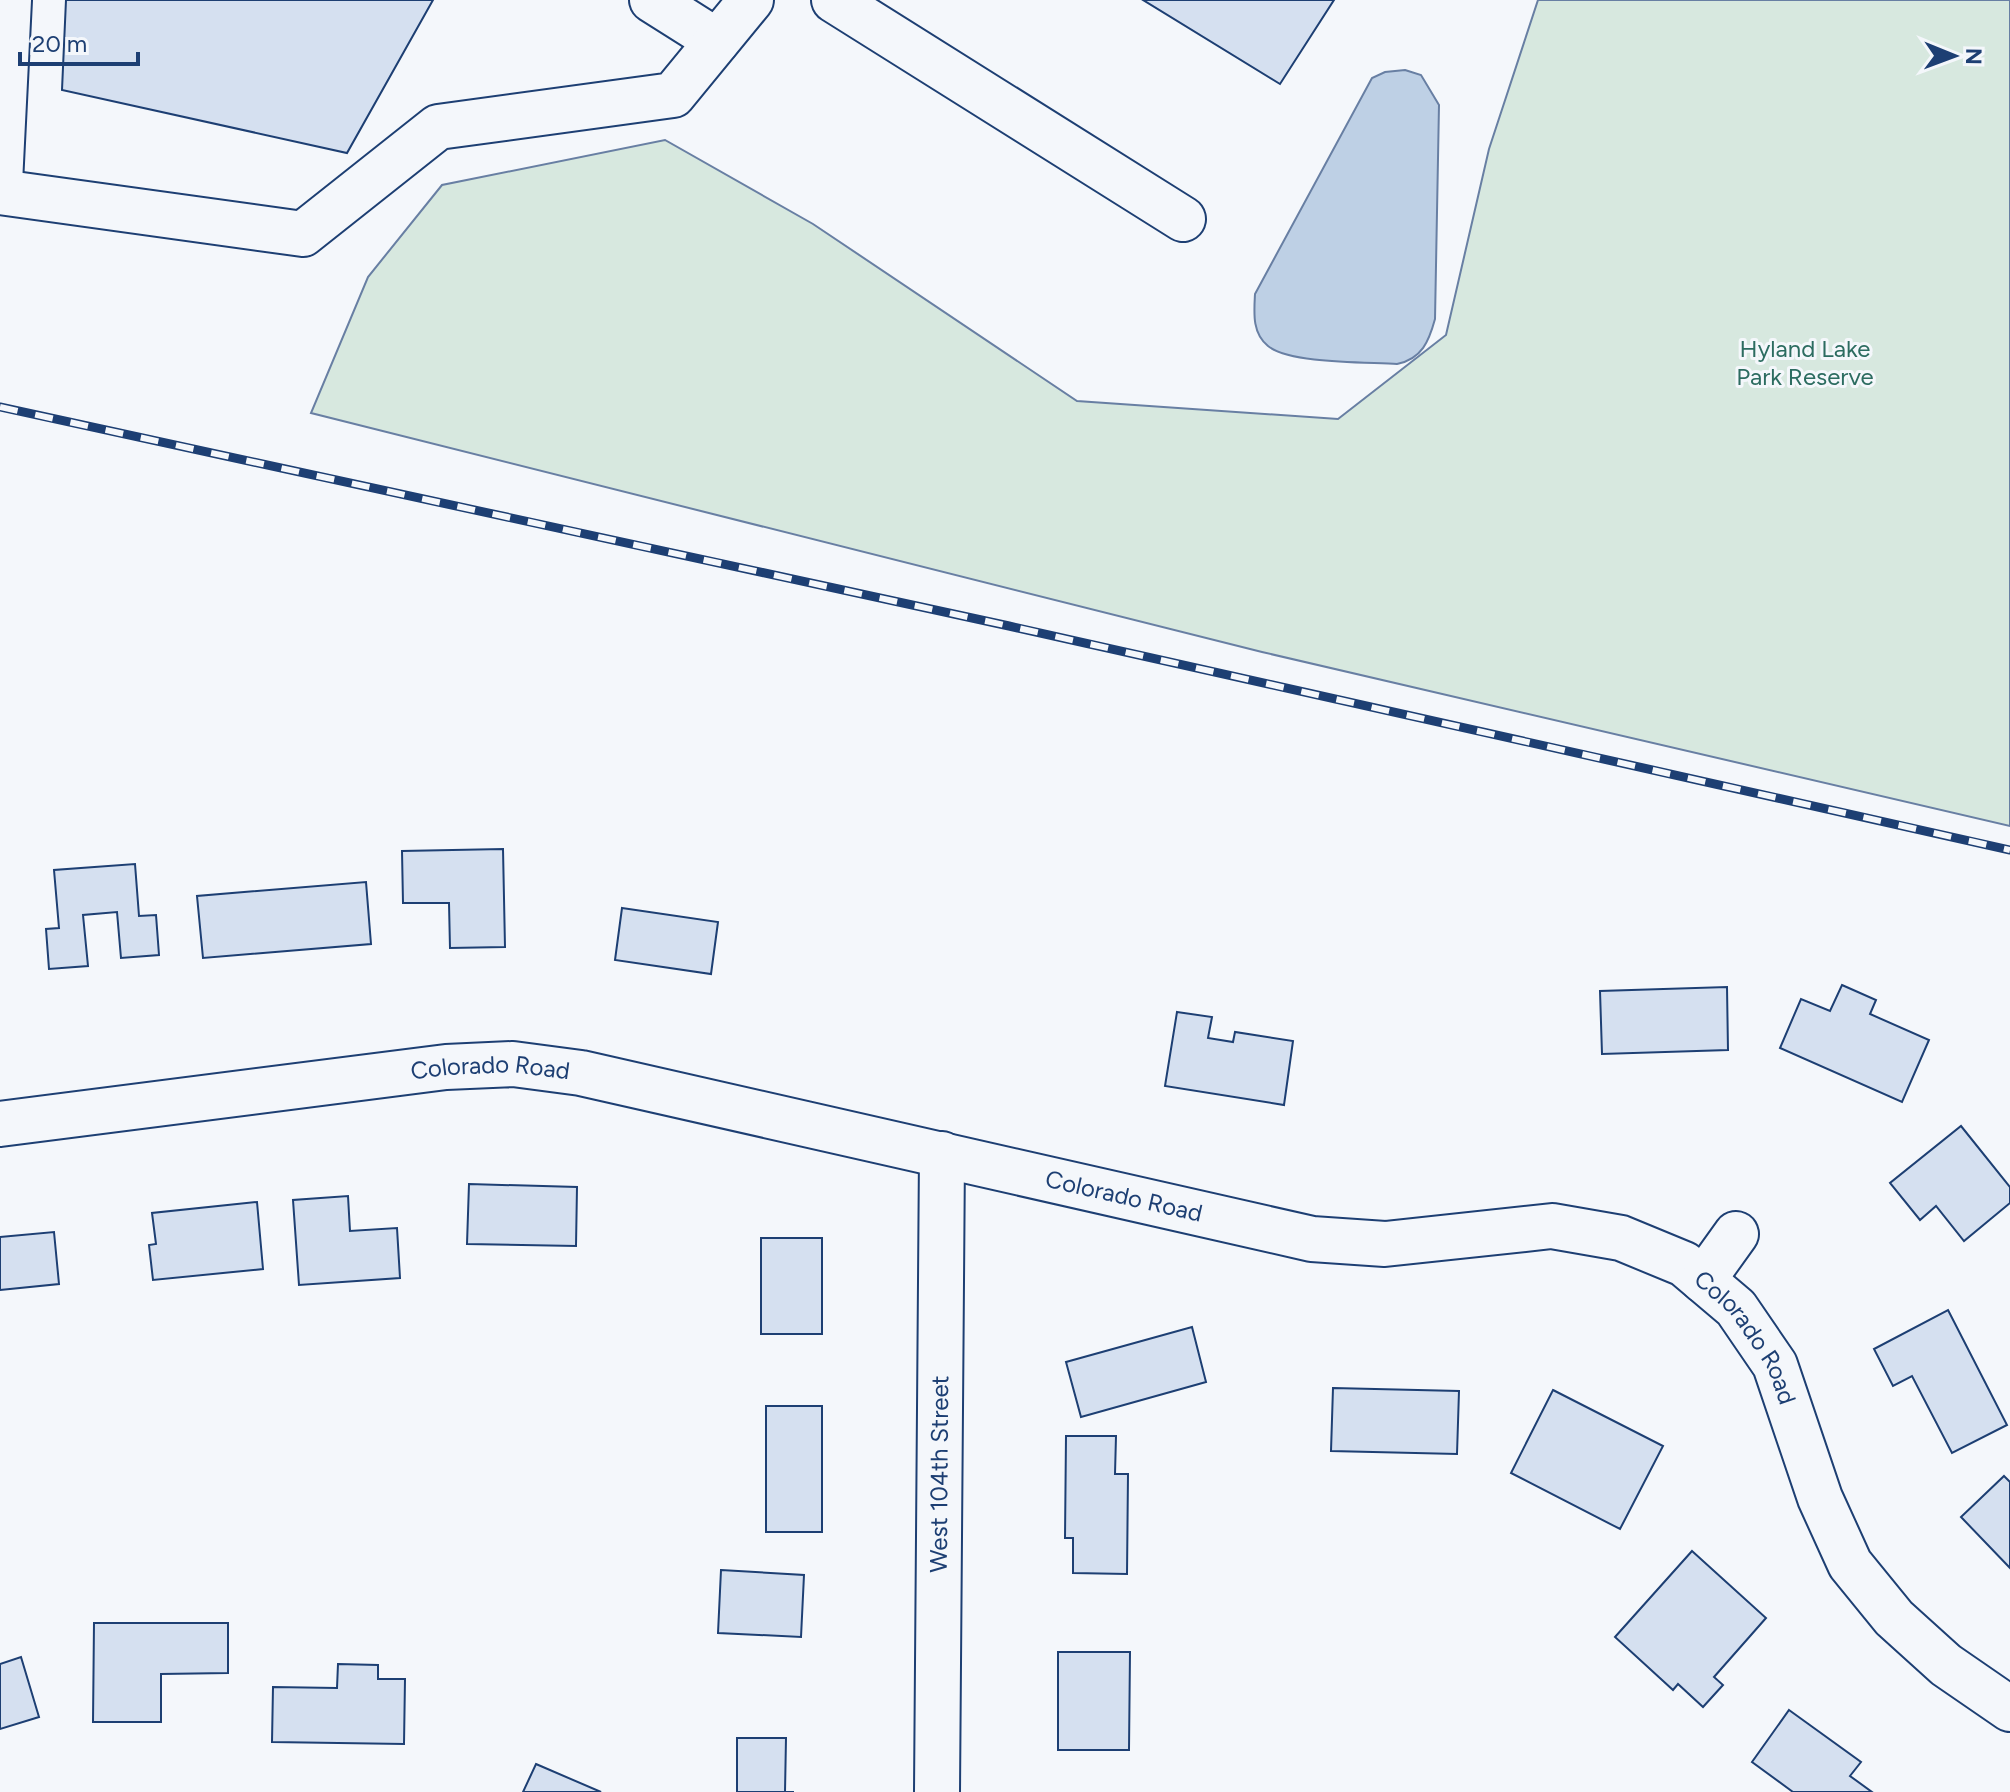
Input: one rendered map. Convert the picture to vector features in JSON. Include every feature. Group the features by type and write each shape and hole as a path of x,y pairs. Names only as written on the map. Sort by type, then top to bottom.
{"street":[{"path":"0,183 9,0"},
{"path":"652,0 717,41"},
{"path":"0,192 303,234 438,127 673,95 751,0"},
{"path":"834,0 1183,219"},
{"name":"Colorado Road","path":"0,1124 446,1067 513,1064 581,1073 1312,1239 1385,1244 1552,1226 1621,1238 1684,1264 1736,1308 1775,1365 1820,1498 1850,1564 1894,1618 1946,1665 2010,1709"},
{"name":"West 104th Street","path":"937,1792 942,1154"},
{"path":"1703,1280 1736,1234"}],"green space":[{"name":"Hyland Lake Park Reserve","path":"1538,0 2010,0 2010,826 1262,652 311,413 368,277 442,185 665,140 813,224 1077,401 1338,419 1446,335 1489,149"}],"water":[{"path":"1405,70 1421,75 1439,105 1435,319 1427,342 1413,358 1397,364 1311,359 1279,352 1268,346 1259,335 1255,322 1255,294 1372,78 1385,72"}],"building":[{"path":"66,0 433,0 347,153 62,90"},
{"path":"1143,0 1334,0 1280,84"},
{"path":"503,849 505,947 450,948 449,903 403,903 402,851"},
{"path":"135,864 139,916 156,915 159,955 121,958 117,912 83,915 88,966 49,969 46,929 59,928 54,870"},
{"path":"366,882 371,944 203,958 197,896"},
{"path":"622,908 718,922 711,974 615,960"},
{"path":"1842,985 1876,1000 1870,1014 1929,1040 1902,1102 1780,1048 1801,999 1830,1011"},
{"path":"1727,987 1728,1050 1602,1054 1600,991"},
{"path":"1177,1012 1212,1017 1208,1038 1233,1042 1235,1032 1293,1041 1284,1105 1165,1086"},
{"path":"1961,1126 2010,1187 2010,1203 1964,1241 1936,1206 1920,1220 1890,1183"},
{"path":"469,1184 577,1187 576,1246 467,1244"},
{"path":"348,1196 350,1231 397,1228 400,1278 299,1285 293,1200"},
{"path":"257,1202 263,1269 153,1280 149,1245 156,1244 152,1213"},
{"path":"54,1232 59,1284 0,1290 0,1237"},
{"path":"761,1238 822,1238 822,1334 761,1334"},
{"path":"1948,1310 2007,1425 1952,1453 1912,1376 1893,1386 1874,1349"},
{"path":"1192,1327 1206,1382 1081,1417 1066,1362"},
{"path":"1333,1388 1459,1391 1457,1454 1331,1451"},
{"path":"1553,1390 1663,1446 1620,1529 1511,1473"},
{"path":"766,1406 822,1406 822,1532 766,1532"},
{"path":"1066,1436 1116,1436 1115,1474 1128,1474 1127,1574 1073,1573 1073,1538 1065,1538"},
{"path":"2004,1476 2010,1482 2010,1568 1961,1517"},
{"path":"1692,1551 1766,1618 1714,1677 1723,1685 1703,1707 1678,1684 1673,1690 1615,1637"},
{"path":"721,1570 804,1575 801,1637 718,1633"},
{"path":"94,1623 228,1623 228,1673 161,1674 161,1722 93,1722"},
{"path":"1058,1652 1130,1652 1129,1750 1058,1750"},
{"path":"21,1657 39,1717 0,1729 0,1664"},
{"path":"338,1664 378,1665 378,1679 405,1679 404,1744 272,1742 273,1687 337,1688"},
{"path":"1789,1710 1861,1762 1850,1776 1872,1792 1793,1792 1752,1762"},
{"path":"737,1738 786,1738 785,1792 737,1792"},
{"path":"536,1764 601,1792 523,1792"}],"railway":[{"path":"0,407 1009,626 2010,850"}]}
